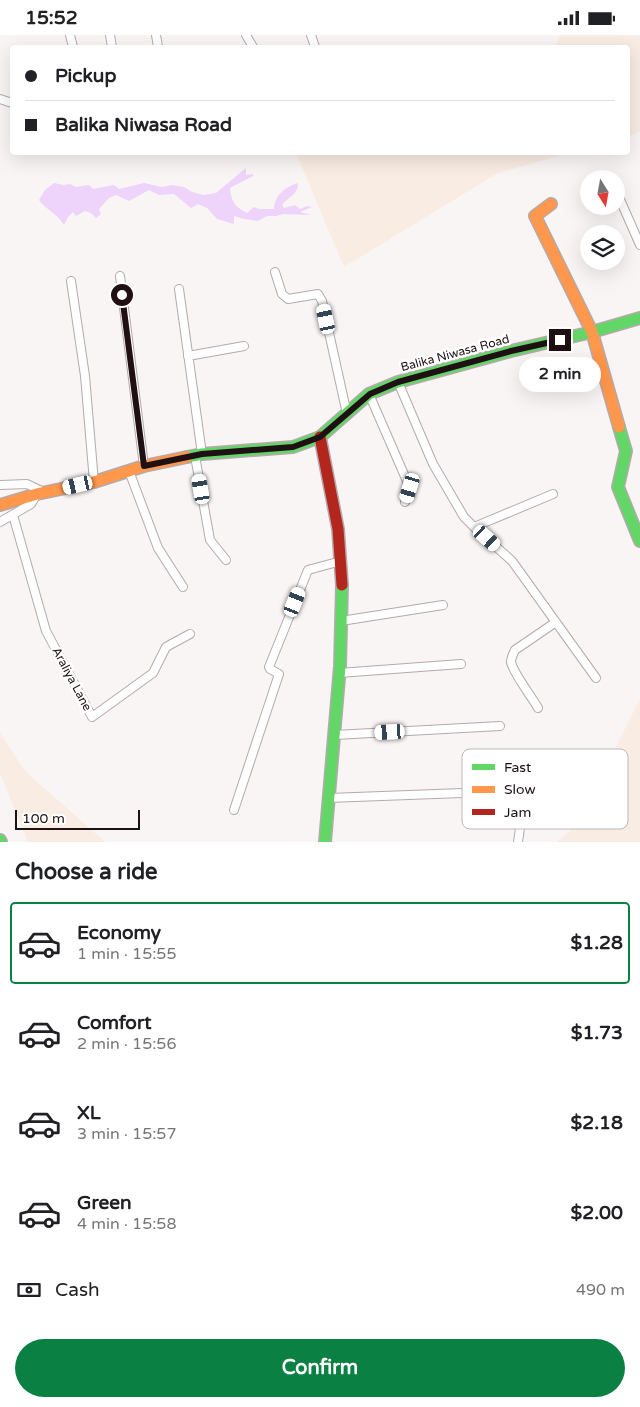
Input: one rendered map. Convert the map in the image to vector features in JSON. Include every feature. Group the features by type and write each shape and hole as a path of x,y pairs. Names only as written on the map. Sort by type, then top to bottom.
{"street":[{"path":"551,204 534,216 592,332 626,451 618,487 640,541"},
{"path":"625,211 640,245"},
{"path":"274,272 282,295 288,299 318,294 322,301 347,414"},
{"path":"120,276 144,466"},
{"path":"71,281 86,376 94,482"},
{"path":"179,289 210,540 226,560"},
{"name":"Balika Niwasa Road","path":"0,505 94,482 144,466 199,455 293,447 320,437 370,394 398,382 640,318"},
{"path":"188,356 244,345"},
{"path":"398,382 433,464 464,517 512,561 596,678"},
{"path":"370,394 410,488 406,502"},
{"path":"320,437 337,519 341,561 339,673 325,842"},
{"path":"129,471 158,548 183,587"},
{"path":"0,485 27,484 41,494 31,504 0,522"},
{"path":"474,527 554,494"},
{"name":"Araliya Lane","path":"14,515 46,631 92,717 153,673 166,647 190,634"},
{"path":"234,810 279,673 269,667 308,570 341,561"},
{"path":"341,621 443,605"},
{"path":"538,708 514,669 511,661 512,655 515,650 556,622"},
{"path":"339,673 461,664"},
{"path":"335,735 500,725"},
{"path":"328,797 462,793"},
{"path":"518,842 519,829"}],"shaded area":[{"path":"561,35 640,35 640,132 630,135 630,45 555,45"},
{"path":"297,155 562,155 498,173 344,267"},
{"path":"246,168 246,175 253,174 253,176 230,188 231,197 239,208 247,213 254,207 274,209 278,196 289,187 298,183 295,193 282,205 284,208 295,205 300,209 307,206 312,207 300,212 311,215 283,214 267,216 258,221 234,216 234,224 217,219 207,208 198,204 191,208 174,194 159,195 149,190 129,201 116,195 109,198 99,209 101,214 96,218 91,213 85,211 76,216 73,212 64,225 39,200 45,190 54,183 70,184 76,187 89,185 93,189 114,185 119,189 144,183 162,187 172,185 184,187 192,192 204,195 216,193"},
{"path":"640,699 640,842 557,842 571,829 628,829 628,749 615,749"},
{"path":"0,733 25,771 105,842 28,842 0,773"}],"traffic: fast":[{"path":"187,457 202,454 293,447 320,437 369,394 398,382 640,318"},
{"path":"619,427 626,451 618,487 640,541"},
{"path":"325,842 340,666 342,585"}],"traffic: slow":[{"path":"551,204 535,216 592,332 619,427"},
{"path":"0,505 37,494 94,482 144,466 187,457"}],"traffic: jam":[{"path":"320,437 338,529 342,585"}],"route":[{"path":"122,295 144,466 202,454 293,447 320,437 370,394 398,382 511,351 560,340"}]}
